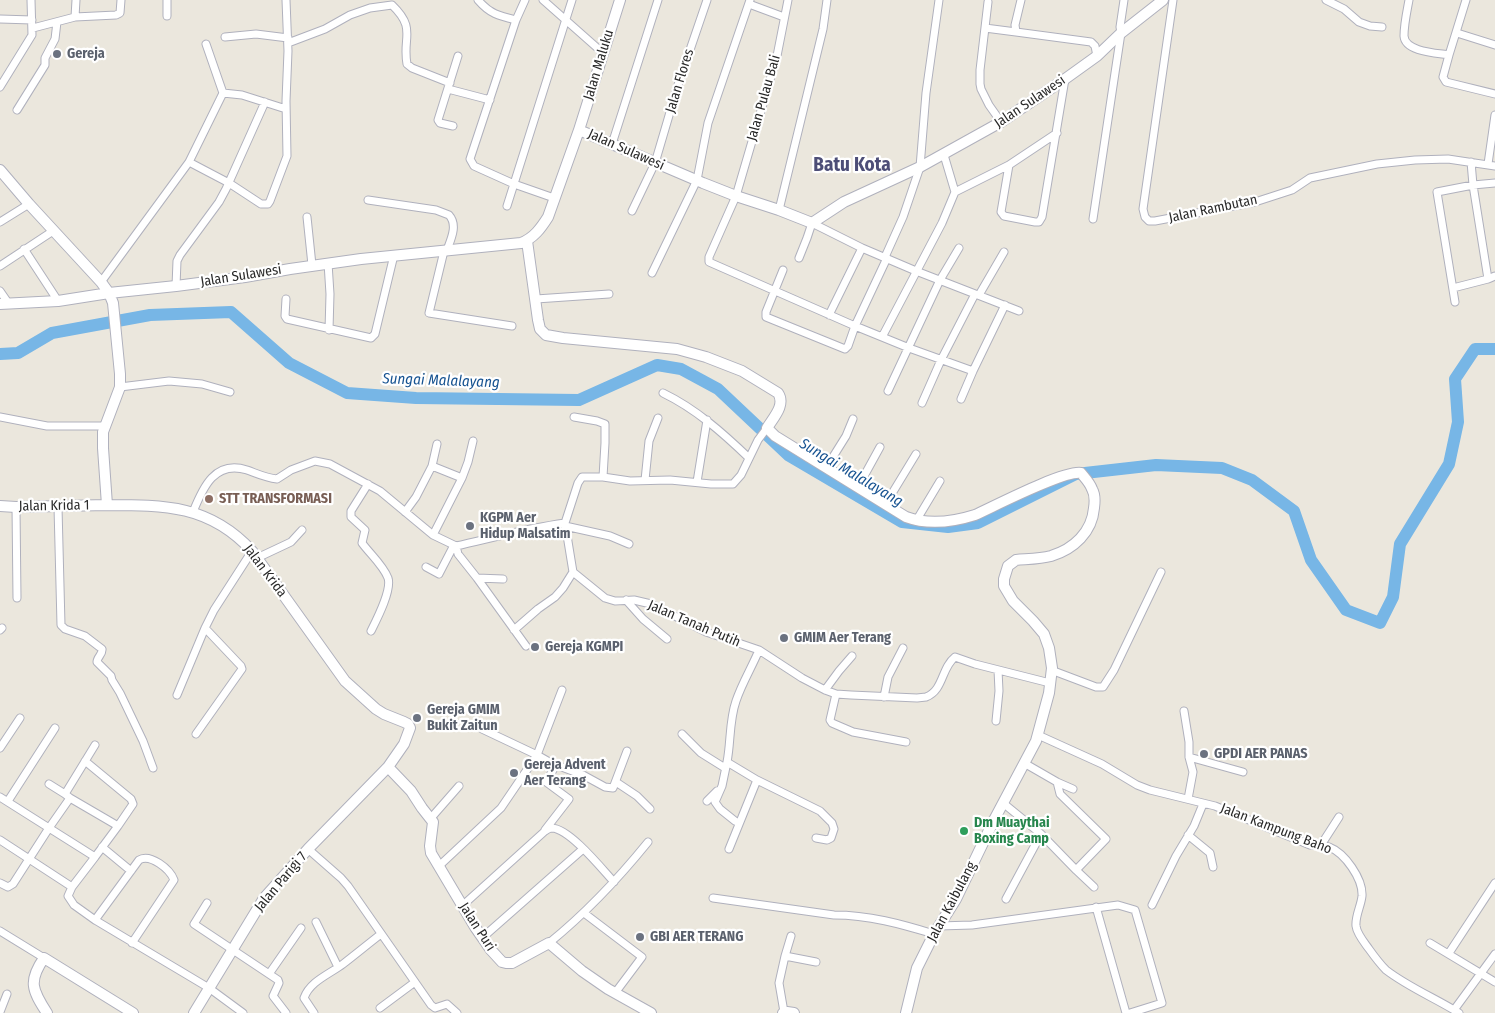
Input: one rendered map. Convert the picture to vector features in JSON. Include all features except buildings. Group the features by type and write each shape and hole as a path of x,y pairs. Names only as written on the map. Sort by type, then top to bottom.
{"street":[{"path":"0,87 32,35 31,0"},
{"path":"76,0 76,17"},
{"path":"0,18 32,24 57,22 76,17 116,15 120,13 121,0"},
{"path":"167,0 167,16"},
{"path":"189,162 229,183 260,204 268,204 277,186 287,156 288,40 286,0"},
{"path":"478,0 496,15 516,20"},
{"path":"525,0 516,20 470,159 474,166 514,184 554,198"},
{"path":"543,0 603,53"},
{"path":"507,206 572,0"},
{"name":"Jalan Maluku","path":"579,130 620,0"},
{"path":"612,144 658,0"},
{"name":"Jalan Flores","path":"632,212 656,163 678,85 707,0"},
{"name":"Jalan Pulau Bali","path":"774,291 709,262 736,196 777,56 788,0"},
{"path":"779,210 823,29 827,0"},
{"path":"782,270 766,315 769,319 845,349 848,346 903,217 920,168 926,93 940,0"},
{"path":"1016,32 1015,28 1021,0"},
{"path":"1093,219 1121,33 1120,27 1124,0"},
{"name":"Jalan Sulawesi","path":"4,304 58,301 245,277 328,263 512,245 527,241 543,225 551,210 579,130 736,196 812,223 844,202 920,168 1001,122 1065,80 1097,56 1121,33 1163,0"},
{"name":"Jalan Rambutan","path":"1173,0 1144,209 1145,217 1149,221 1254,202 1292,190 1310,178 1377,164 1426,159 1448,159 1491,165"},
{"path":"1326,0 1339,6 1359,22 1370,26 1382,27"},
{"path":"1409,0 1404,37 1406,42 1418,50 1449,55"},
{"path":"1466,0 1443,77 1446,82 1495,94"},
{"path":"652,273 697,180 708,123 750,2 784,17"},
{"path":"988,2 980,70 981,89 1001,122"},
{"path":"225,37 256,34 288,40 325,29 350,15 370,8 392,6 404,19 408,32 408,64 412,68 449,86 490,100"},
{"path":"18,110 45,65 45,58 55,40 57,22"},
{"path":"985,28 1091,42 1095,46 1097,56"},
{"path":"1456,33 1495,45"},
{"path":"101,282 189,162 223,93 206,44"},
{"path":"453,126 440,123 438,120 458,56"},
{"path":"1009,165 1001,212 1004,216 1038,222 1042,218 1065,80"},
{"path":"223,93 242,95 286,109"},
{"path":"176,286 177,261 219,202 265,102"},
{"path":"1491,165 1495,115"},
{"path":"955,192 1009,165 1057,133"},
{"path":"882,337 942,223 955,192 944,155"},
{"path":"1453,288 1492,277 1473,185 1471,162"},
{"path":"1,173 101,282 113,303 120,387 104,426 103,448 107,505"},
{"path":"1455,302 1437,192 1473,185 1495,184"},
{"path":"368,200 436,210 449,215 453,223 453,232 446,250 429,313 512,326"},
{"path":"0,222 29,204"},
{"path":"307,217 312,266"},
{"path":"799,258 812,223 862,248 916,271 1019,311"},
{"path":"0,266 53,231"},
{"path":"514,630 555,597 563,588 572,572 565,525 582,477 603,477 630,481 670,480 733,484 741,475 758,440 781,402 778,393 742,371 706,357 677,349 546,335 540,328 527,241"},
{"path":"829,315 862,248"},
{"path":"888,391 940,280 959,248"},
{"path":"24,249 58,301"},
{"path":"922,404 941,360 977,294 1004,252"},
{"path":"286,299 285,316 287,319 371,338 375,334 394,256"},
{"path":"328,263 330,294 329,330"},
{"path":"0,291 4,304"},
{"path":"774,291 909,348 973,371"},
{"path":"536,299 609,294"},
{"path":"961,399 1005,305"},
{"path":"120,387 169,381 202,384 230,392"},
{"path":"664,393 714,425 749,458"},
{"path":"0,417 47,426 104,426"},
{"path":"574,417 605,424 603,477"},
{"path":"645,480 650,441 658,418"},
{"path":"826,468 849,431 852,419"},
{"path":"697,482 707,420"},
{"path":"766,429 885,505 916,521 940,481"},
{"path":"433,534 462,478 473,441"},
{"path":"405,512 416,497 432,466 437,444"},
{"path":"858,487 880,447"},
{"path":"885,505 916,454"},
{"path":"194,512 202,490 218,472 227,468 236,467 277,479 291,470 315,461 330,464 380,491 433,534 455,546 538,527 565,525 610,536 630,544"},
{"path":"432,466 462,478"},
{"name":"Jalan Kaibulang","path":"906,1013 918,968 937,930 956,899 1038,735 1049,693 1051,670 1049,648 1044,634 1013,601 1004,586 1006,570 1011,562 1050,556 1065,550 1079,540 1090,527 1093,516 1094,496 1092,488 1081,473 1077,472 1030,489 975,515 962,519 935,522 916,521"},
{"path":"368,484 351,511 351,517 365,530 362,543 388,577 389,584 371,631"},
{"name":"Jalan Krida 1","path":"0,506 58,507 107,505"},
{"name":"Jalan Krida","path":"107,505 163,506 194,512 217,523 243,541 345,681 376,709 410,726 410,732 404,744 388,767"},
{"path":"16,507 17,598"},
{"path":"58,507 61,624 65,628 85,636 102,649 97,662 111,676 120,693 143,741 153,768"},
{"path":"176,695 214,610 254,554 291,542 302,530"},
{"path":"426,567 439,574 455,546"},
{"path":"455,546 458,554 526,646"},
{"name":"Jalan Tanah Putih","path":"572,572 604,598 641,601 651,604 706,632 759,650 802,678 836,694 917,698 931,695 939,686 950,661 955,657 998,670"},
{"path":"1051,670 1103,687 1114,670 1161,572"},
{"path":"477,578 503,579"},
{"path":"626,600 642,619 667,639"},
{"path":"196,734 242,669 205,628"},
{"path":"884,697 888,677 903,648"},
{"path":"735,821 715,802 722,786 736,701 759,650"},
{"path":"825,690 852,656"},
{"path":"996,721 999,691 998,670 1050,683"},
{"path":"439,866 500,808 537,756 562,690"},
{"path":"836,694 830,720 832,723 853,732 906,742"},
{"path":"1184,711 1189,742 1189,757 1193,768 1188,799"},
{"path":"0,748 20,718"},
{"path":"8,801 55,728"},
{"path":"482,730 609,788 613,788 616,782 627,750"},
{"path":"682,734 701,753 820,811 832,823 834,829 831,838 827,840 816,838"},
{"name":"Jalan Kampung Baho","path":"1038,735 1102,764 1137,785 1215,806 1310,845 1321,845 1331,848 1346,860 1360,882 1361,906 1356,927 1360,936 1378,961 1385,969 1456,1012"},
{"path":"0,883 8,886 13,884 49,828 95,745"},
{"path":"1189,757 1243,772"},
{"path":"85,761 132,802 133,805 72,887 68,896 70,901 95,920 209,988 243,1013"},
{"path":"1024,763 1073,789"},
{"path":"462,906 545,831 569,799 546,782 556,765"},
{"path":"388,767 411,791 431,818 459,786"},
{"name":"Jalan Parigi 7","path":"194,1013 264,898 308,849 388,767"},
{"path":"729,849 757,780"},
{"path":"616,782 637,796 650,810"},
{"path":"1057,782 1060,793 1106,839 1076,870"},
{"path":"49,784 118,826"},
{"path":"707,801 722,786"},
{"path":"0,797 95,857"},
{"path":"1003,803 1041,834 1094,888"},
{"path":"1152,905 1203,804"},
{"path":"1321,845 1339,817"},
{"name":"Jalan Puri","path":"431,818 433,822 431,853 482,938 497,958 506,964 512,963 549,943"},
{"path":"545,831 554,828 575,840 614,882"},
{"path":"1006,899 1041,834"},
{"path":"1188,836 1210,853 1212,868"},
{"path":"0,840 72,887"},
{"path":"648,842 630,865 584,913 549,943 582,970 615,993 651,1013"},
{"path":"102,847 131,871"},
{"path":"308,849 345,882 432,1007 437,1008 447,1004 457,1013"},
{"path":"482,938 583,849"},
{"path":"95,920 139,860 148,858 166,869 174,880 132,943"},
{"path":"1448,953 1492,895 1495,883"},
{"path":"713,898 834,915 872,917 937,930 1096,907 1118,905 1135,910 1162,1003 1128,1013 1096,907"},
{"path":"207,903 194,924 279,981 273,996 286,1013"},
{"path":"584,913 642,957 615,993"},
{"path":"316,922 338,967"},
{"path":"269,974 301,928"},
{"path":"0,931 133,1013"},
{"path":"314,1013 305,995 317,981 380,934"},
{"path":"787,1013 779,983 784,956 791,936"},
{"path":"1430,943 1495,982"},
{"path":"1456,1012 1495,954"},
{"path":"784,956 816,962"},
{"path":"44,958 36,970 34,985 36,994 47,1013"},
{"path":"380,1008 415,982"},
{"path":"0,1012 7,994"}],"waterway":[{"name":"Sungai Malalayang","path":"0,354 18,353 52,333 150,315 231,312 289,363 347,393 416,398 579,400 657,365 681,369 718,389 788,455 902,522 948,527 978,523 1076,474 1156,465 1222,468 1252,480 1294,511 1311,560 1346,610 1380,623 1393,597 1400,544 1449,464 1458,422 1455,379 1475,349 1495,349"}],"place":[{"name":"Gereja","path":"57,54"},
{"name":"STT TRANSFORMASI","path":"209,499"},
{"name":"KGPM Aer Hidup Malsatim","path":"470,526"},
{"name":"GMIM Aer Terang","path":"784,638"},
{"name":"Gereja KGMPI","path":"535,647"},
{"name":"Gereja GMIM Bukit Zaitun","path":"417,718"},
{"name":"GPDI AER PANAS","path":"1204,754"},
{"name":"Gereja Advent Aer Terang","path":"514,773"},
{"name":"Dm Muaythai Boxing Camp","path":"964,831"},
{"name":"GBI AER TERANG","path":"640,937"}],"district":[{"name":"Batu Kota","path":"852,166"}]}
